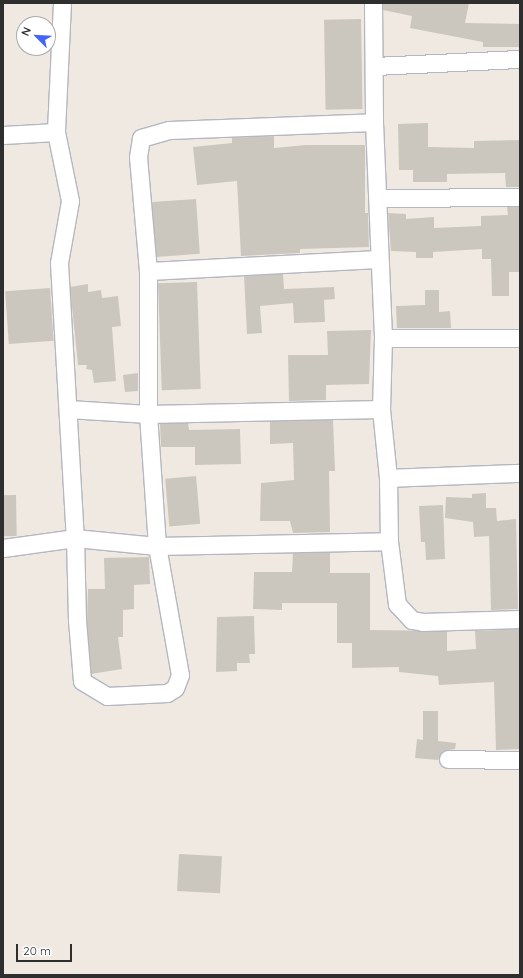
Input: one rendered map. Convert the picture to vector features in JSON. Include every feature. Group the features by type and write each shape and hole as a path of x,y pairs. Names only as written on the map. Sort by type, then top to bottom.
{"street":[{"path":"62,3 56,132 70,201 59,263 82,681 107,696 167,693 175,688 179,681 180,675 157,546 148,414 148,271 138,157 141,138 169,130 374,122"},
{"path":"373,3 375,66 374,122 379,198 379,259 383,338 381,409 388,478 389,541 397,604 412,620 423,622 520,619"},
{"path":"375,66 520,59"},
{"path":"3,135 56,132"},
{"path":"379,198 520,197"},
{"path":"148,271 379,259"},
{"path":"383,338 520,338"},
{"path":"68,409 148,414 381,409"},
{"path":"388,478 520,473"},
{"path":"3,548 75,538 157,546 389,541"},
{"path":"448,759 520,760"}],"building":[{"path":"383,3 469,3 465,23 520,24 520,47 483,47 483,42 410,28 412,16 383,10"},
{"path":"361,19 363,109 326,110 324,20"},
{"path":"428,123 428,147 474,148 474,141 520,140 520,187 506,187 505,173 447,174 447,182 413,182 413,170 399,170 398,124"},
{"path":"274,136 274,148 306,145 365,145 365,213 368,213 369,247 300,249 300,253 241,256 237,181 197,185 193,147 232,143 232,138"},
{"path":"196,199 200,254 156,257 152,202"},
{"path":"507,207 520,207 520,272 509,272 509,296 492,296 491,259 482,259 482,249 433,252 433,258 416,258 416,252 391,251 388,213 406,214 406,219 434,217 434,228 481,226 481,216 508,215"},
{"path":"283,274 284,289 334,287 335,299 324,300 325,322 294,323 293,303 260,306 262,333 247,334 244,276"},
{"path":"197,282 201,389 162,390 158,283"},
{"path":"88,284 88,292 101,290 102,298 118,296 121,326 112,327 116,381 94,383 92,370 86,369 87,365 78,365 70,287"},
{"path":"50,288 54,341 9,344 5,291"},
{"path":"425,290 439,290 439,312 450,311 451,328 397,328 396,306 425,305"},
{"path":"371,330 369,384 326,385 326,400 289,401 288,355 328,355 327,331"},
{"path":"138,373 138,391 125,392 123,375"},
{"path":"333,420 335,471 329,471 330,532 293,533 290,521 260,521 261,483 294,480 293,443 270,444 270,421"},
{"path":"188,423 189,430 240,429 241,464 195,465 195,447 161,447 160,424"},
{"path":"196,476 200,524 169,527 165,479"},
{"path":"486,493 486,508 496,508 497,521 516,519 518,609 491,610 489,536 474,537 473,522 445,518 446,497 472,498 472,494"},
{"path":"3,495 16,495 17,536 4,536"},
{"path":"443,505 445,559 426,560 425,542 421,542 419,506"},
{"path":"330,552 330,573 370,573 370,630 447,631 447,651 476,649 475,631 519,629 520,749 496,750 494,682 439,685 438,676 399,672 399,667 352,668 352,643 337,643 337,603 282,603 282,610 253,609 254,572 292,572 293,553"},
{"path":"149,557 150,584 134,585 134,609 123,610 123,637 118,637 122,669 91,674 87,620 88,589 105,589 104,558"},
{"path":"254,616 255,654 249,654 250,663 237,663 237,671 216,672 217,617"},
{"path":"423,711 438,711 438,741 456,743 455,749 443,751 438,760 415,758 417,739 423,740"},
{"path":"179,854 222,856 220,893 177,891"}]}
